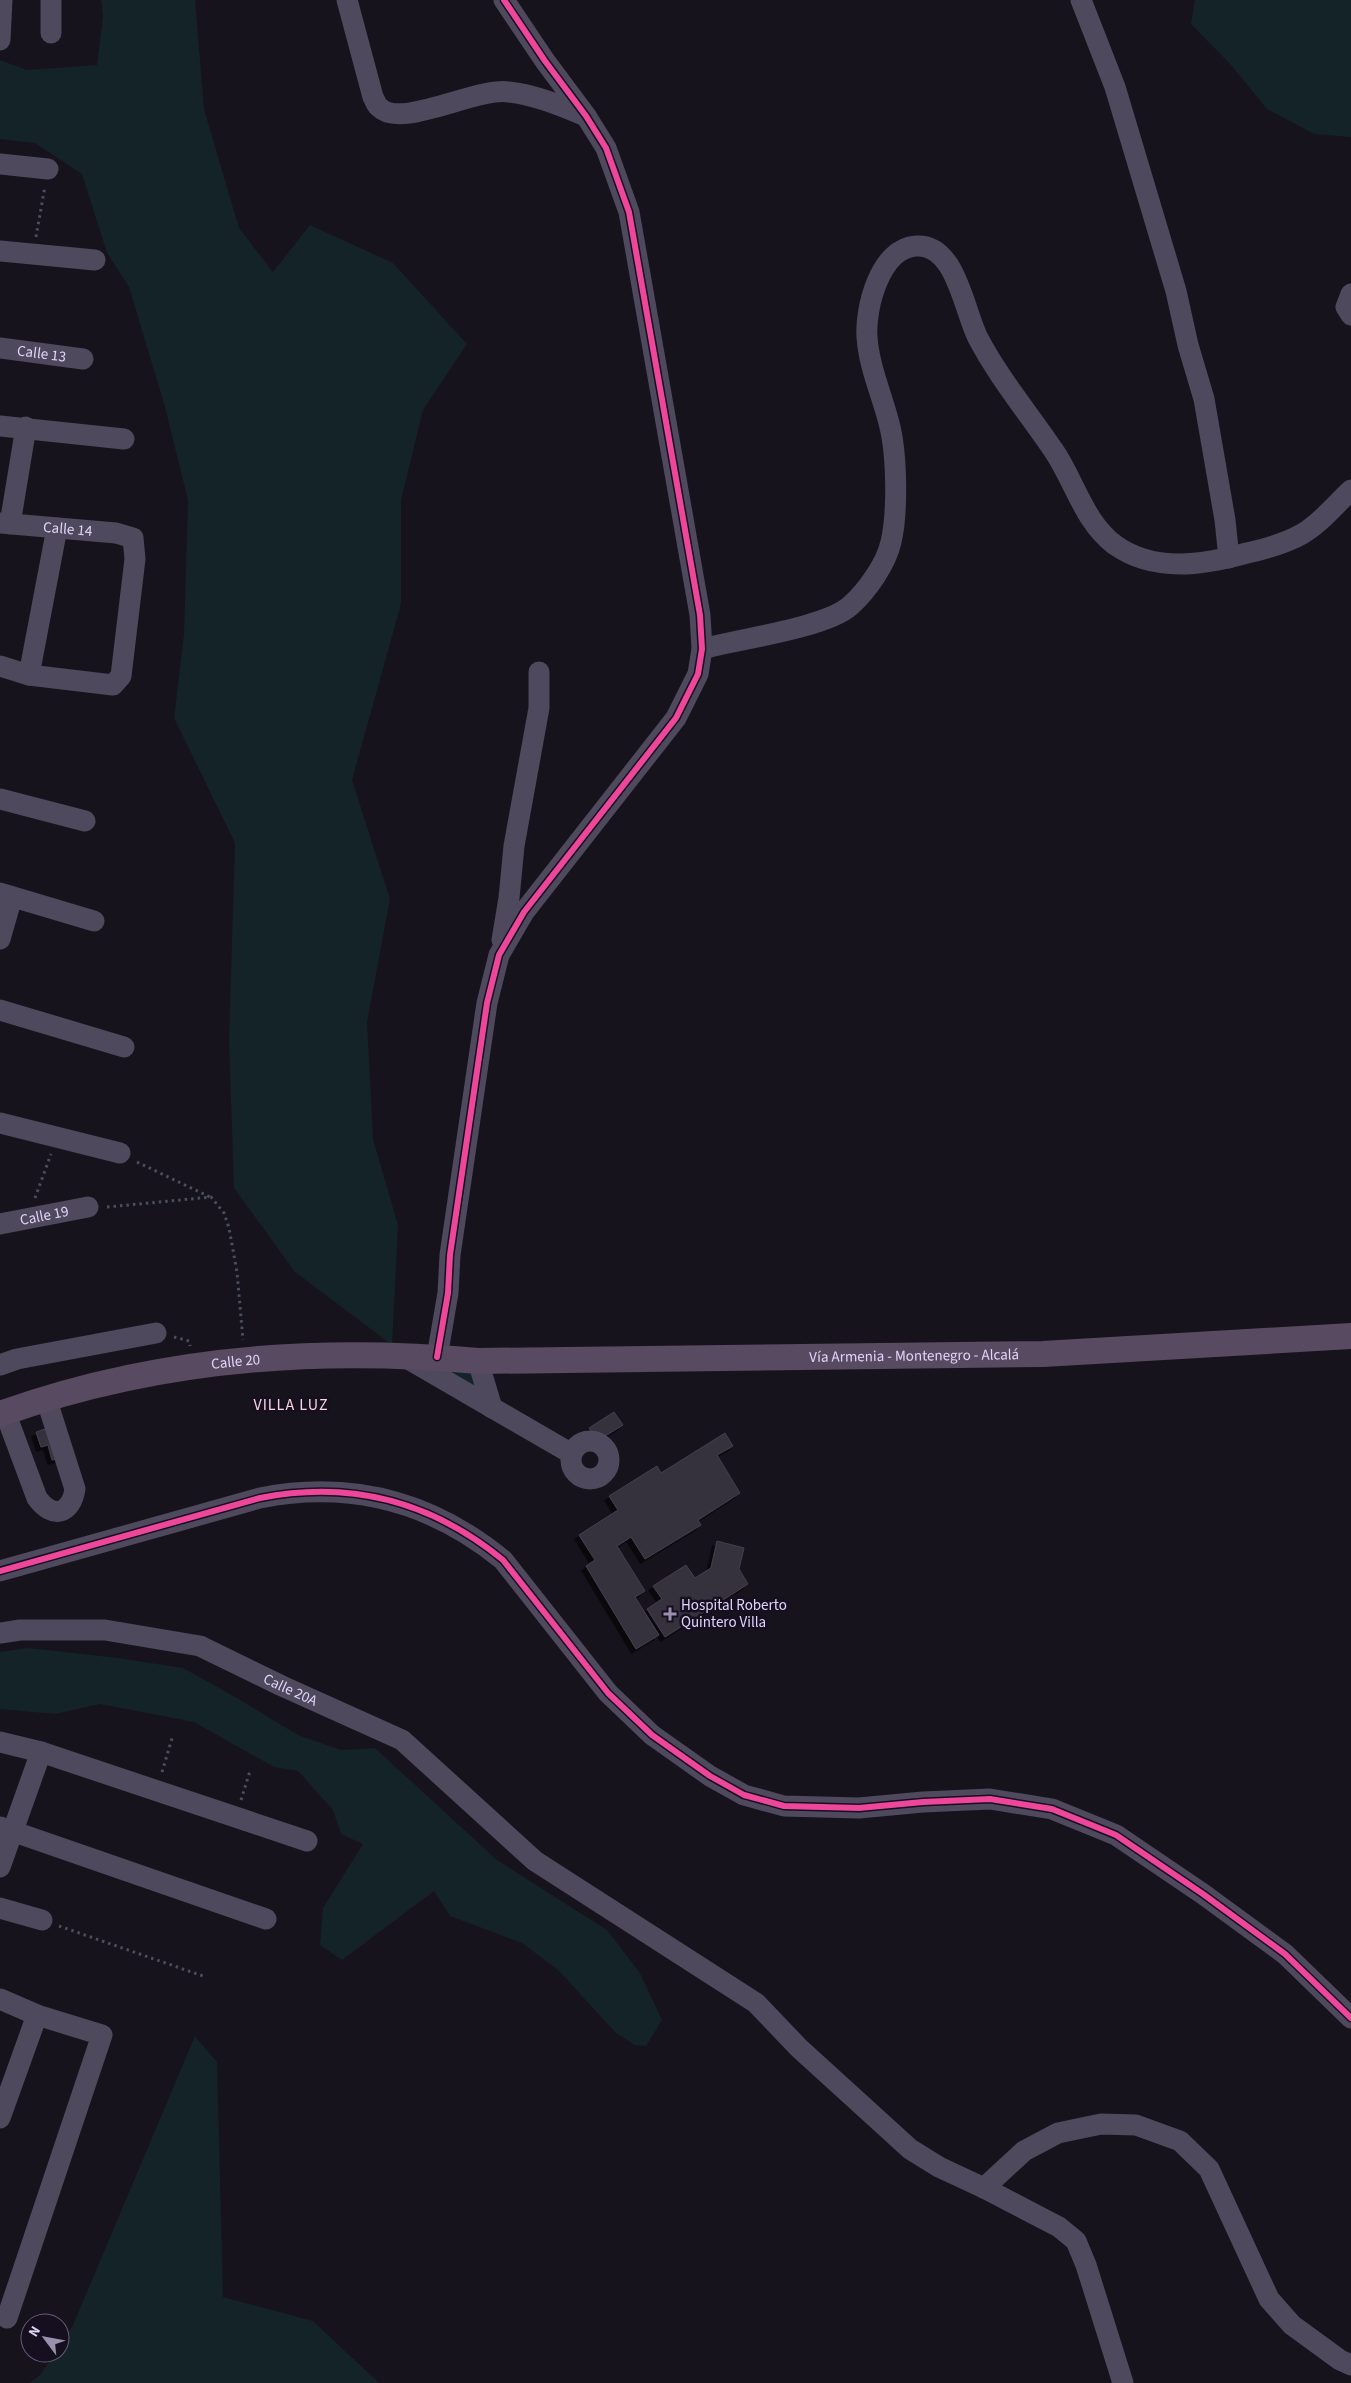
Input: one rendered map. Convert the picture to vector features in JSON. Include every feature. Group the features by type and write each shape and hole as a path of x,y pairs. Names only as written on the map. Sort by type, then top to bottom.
{"main road":[{"name":"Vía Armenia - Montenegro - Alcalá","path":"478,1361 1043,1354 1351,1336"},
{"name":"Calle 20","path":"2,1413 46,1398 123,1378 186,1367 250,1359 326,1354 401,1355 478,1361"}],"street":[{"path":"0,40 2,0"},
{"path":"51,0 51,33"},
{"path":"346,0 373,97 379,107 386,112 407,115 472,95 508,91 542,100 586,116"},
{"path":"499,955 524,912 676,718 698,674 702,649 700,615 629,212 609,155 586,116 504,0"},
{"path":"1081,0 1115,86 1176,291 1188,345 1204,398 1225,520 1229,558"},
{"path":"0,164 48,169"},
{"path":"702,649 826,618 848,608 877,571 891,545 895,521 894,471 890,428 872,368 867,336 870,305 878,278 893,257 905,248 919,245 930,248 950,265 976,336 992,363 1066,468 1090,520 1115,544 1122,548 1138,556 1163,564 1196,564 1229,558 1268,548 1304,533 1351,490"},
{"path":"0,251 95,260"},
{"path":"1351,294 1346,307 1351,315"},
{"name":"Calle 13","path":"0,348 84,360"},
{"path":"0,426 26,427 124,439"},
{"path":"5,524 26,427"},
{"name":"Calle 14","path":"5,524 116,533 133,538 135,560 121,676 113,685 29,675"},
{"path":"0,666 29,675 57,528"},
{"path":"437,1357 448,1293 450,1256 486,1004 499,955 509,898 514,846 539,708 539,672"},
{"path":"0,799 85,821"},
{"path":"0,939 6,895 94,922"},
{"path":"0,1010 124,1047"},
{"path":"0,1123 57,1136 120,1154"},
{"name":"Calle 19","path":"0,1224 28,1217 88,1207"},
{"path":"0,1365 17,1359 156,1332"},
{"path":"401,1355 572,1454"},
{"path":"478,1361 492,1408"},
{"path":"2,1413 37,1498 44,1508 55,1512 66,1509 73,1501 75,1489 46,1398"},
{"path":"0,1571 278,1495 350,1492 381,1497 454,1526 497,1555 608,1694 652,1735 710,1776 735,1791 784,1806 859,1808 923,1802 990,1799 1052,1809 1116,1835 1203,1894 1285,1954 1351,2018"},
{"name":"Calle 20A","path":"0,1633 20,1630 105,1630 200,1646 282,1686 402,1740 536,1861 756,2003 799,2048 910,2149 939,2168 984,2188 1059,2227 1076,2241 1086,2265 1123,2383"},
{"path":"0,1742 41,1752 157,1789 236,1818 307,1841"},
{"path":"0,1867 6,1829 41,1752"},
{"path":"6,1829 266,1919"},
{"path":"0,1908 42,1920"},
{"path":"0,1999 37,2015 102,2035 7,2318"},
{"path":"0,2118 37,2015"},
{"path":"984,2188 1024,2151 1058,2132 1101,2124 1136,2125 1180,2140 1209,2169 1269,2299 1292,2325 1340,2360 1351,2364"}],"path":[{"path":"33,255 48,169"},
{"path":"28,1217 57,1136"},
{"path":"120,1154 211,1197 224,1213 229,1228 237,1272 242,1336 250,1359"},
{"path":"88,1207 211,1197"},
{"path":"157,1789 172,1735"},
{"path":"236,1818 250,1770"},
{"path":"42,1920 203,1976"}],"shaded area":[{"path":"101,0 195,0 204,109 239,228 273,272 310,225 393,263 467,344 423,410 401,500 401,604 352,780 390,899 367,1022 373,1139 398,1225 392,1345 295,1272 234,1188 229,1040 235,843 174,718 184,634 188,500 165,407 129,287 107,253 82,174 35,143 0,139 0,60 27,70 97,65 103,16"},
{"path":"1195,0 1351,0 1351,137 1314,134 1267,109 1231,65 1191,24"},
{"path":"470,1367 481,1394 431,1369"},
{"path":"28,1648 118,1658 183,1668 298,1735 341,1750 375,1748 497,1860 607,1930 640,1973 662,2020 646,2046 635,2045 616,2033 558,1970 522,1943 450,1916 434,1891 342,1960 320,1945 323,1908 363,1844 341,1834 333,1810 298,1771 274,1767 194,1722 100,1704 55,1714 0,1709 0,1652"},
{"path":"195,2036 217,2062 223,2297 313,2321 379,2383 29,2383 40,2375 48,2363 70,2363 70,2330"}],"building":[{"path":"614,1412 623,1425 597,1441 589,1428"},
{"path":"51,1427 60,1458 52,1460 48,1445 41,1447 36,1432"},
{"path":"725,1433 733,1446 717,1455 740,1493 698,1520 701,1525 645,1559 631,1537 617,1546 645,1591 635,1597 659,1635 636,1649 586,1566 595,1560 579,1535 618,1510 609,1496 657,1466 661,1473"},
{"path":"717,1541 744,1548 739,1569 748,1584 665,1637 647,1609 662,1599 653,1586 686,1565 695,1578 711,1568"}],"cycle path":[{"path":"437,1357 448,1293 450,1255 487,1003 499,955 524,912 676,718 698,674 702,649 700,615 629,212 606,148 586,116 545,61 504,0"},
{"path":"0,1571 260,1498 294,1493 326,1492 358,1494 389,1500 447,1523 476,1540 503,1560 608,1693 652,1735 710,1776 744,1795 784,1806 859,1808 923,1802 990,1799 1052,1809 1116,1835 1203,1894 1285,1954 1351,2018"}],"place":[{"name":"Hospital Roberto Quintero Villa","path":"670,1614"}],"district":[{"name":"VILLA LUZ","path":"291,1405"}]}
